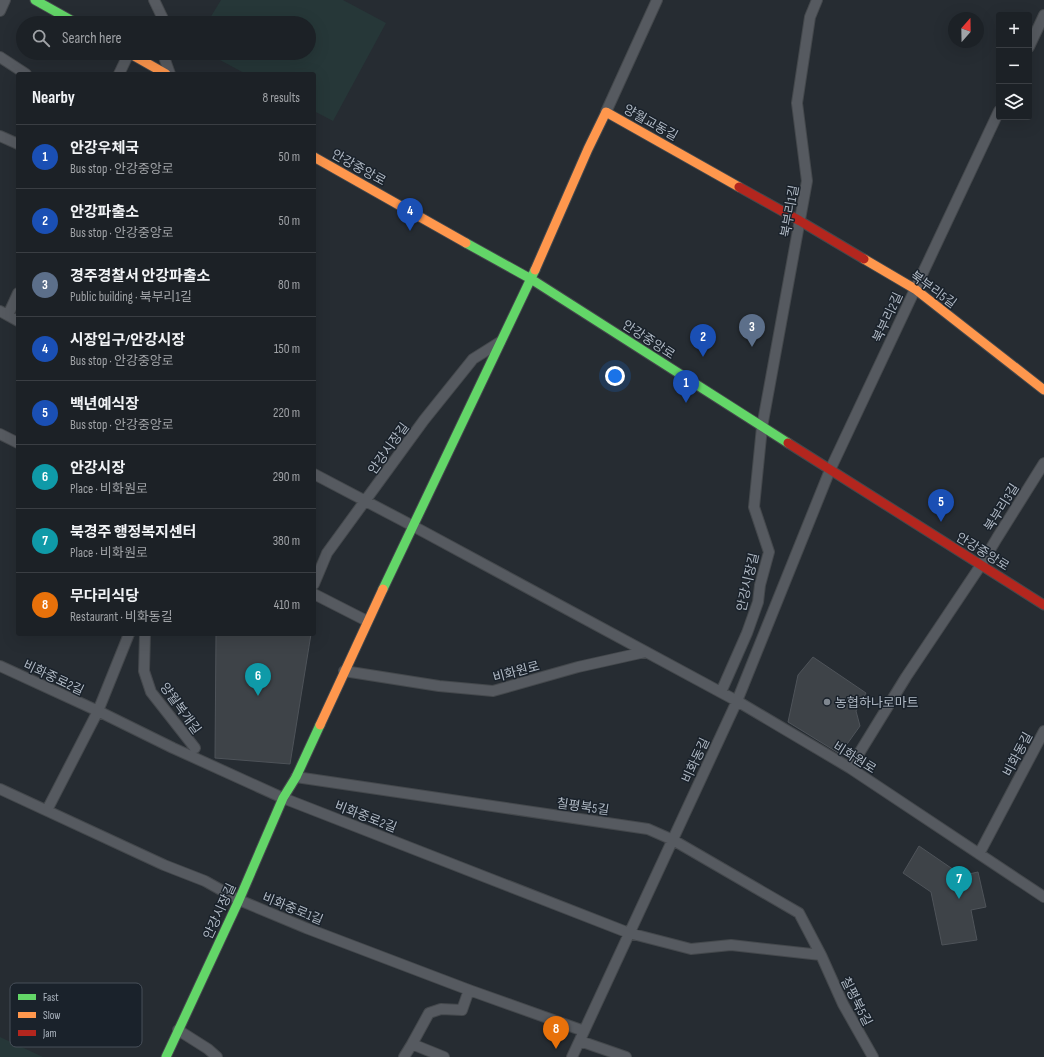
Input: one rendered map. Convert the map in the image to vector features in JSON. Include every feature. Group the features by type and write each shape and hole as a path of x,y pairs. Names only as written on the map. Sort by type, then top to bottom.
{"street":[{"path":"0,11 5,0"},
{"path":"35,0 64,16"},
{"path":"154,0 162,16"},
{"path":"606,112 657,0"},
{"name":"북부리1길","path":"762,427 807,181 797,103 810,17 816,0"},
{"path":"1032,41 1044,15"},
{"path":"0,57 23,72"},
{"path":"120,72 126,60"},
{"path":"141,60 162,72"},
{"path":"165,60 169,72"},
{"name":"양월교동길","path":"531,279 588,149 606,112 800,221"},
{"name":"북부리2길","path":"830,470 996,117"},
{"path":"0,136 16,143"},
{"name":"안강중앙로","path":"316,158 531,279 1044,605"},
{"name":"북부리5길","path":"800,221 915,289 1044,390"},
{"path":"296,777 367,621 531,279"},
{"path":"16,296 4,313 16,320"},
{"name":"안강시장길","path":"316,580 328,553 424,420 473,359 500,342"},
{"name":"안강시장길","path":"720,692 747,633 758,602 760,585 769,552 754,508 762,427"},
{"path":"0,434 16,442"},
{"name":"북부리3길","path":"981,565 1044,463"},
{"name":"비화동길","path":"572,1057 737,701 830,470"},
{"name":"비화원로","path":"316,475 737,701 850,768 1044,897"},
{"path":"850,768 906,676 981,565"},
{"path":"316,595 367,621"},
{"path":"47,810 98,711 128,636"},
{"name":"양월복개길","path":"145,636 144,670 151,692 195,748"},
{"name":"비화원로","path":"344,671 439,686 493,691 578,667 645,652"},
{"name":"비화중로2길","path":"0,666 283,798 629,933"},
{"name":"비화동길","path":"978,854 1044,731"},
{"name":"안강시장길","path":"166,1057 239,900 283,798 296,777"},
{"name":"칠평북5길","path":"296,777 648,829 673,840 799,913 821,955 843,1004 873,1057"},
{"name":"비화중로1길","path":"0,789 164,865 205,881 239,900 306,928 584,1032"},
{"path":"629,933 691,949 731,945 821,955"},
{"path":"404,1057 429,1013 441,1008 462,1010 469,990"},
{"path":"178,1030 208,1049 217,1057"},
{"path":"580,1041 626,1057"},
{"path":"412,1044 444,1057"}],"shaded area":[{"path":"221,0 343,0 386,23 333,121 316,112 316,72 242,72 220,60 316,60 316,16 211,16"},
{"path":"0,1037 10,1042 10,1047 22,1047 43,1057 0,1057"}],"building":[{"path":"216,636 311,636 290,764 215,758"},
{"name":"농협하나로마트","path":"813,657 866,693 856,711 860,726 840,754 788,722 798,675"},
{"path":"919,846 954,870 960,876 978,872 986,907 971,910 977,940 942,945 931,892 903,873"}],"traffic: fast":[{"path":"35,0 64,16"},
{"path":"466,243 531,279 788,443"},
{"path":"383,589 535,270"},
{"path":"166,1057 239,900 283,798 296,777 320,725"}],"traffic: slow":[{"path":"141,60 162,72"},
{"path":"535,270 588,149 606,112 739,187"},
{"path":"316,158 466,243"},
{"path":"864,259 915,289 1044,390"},
{"path":"320,725 383,589"}],"traffic: jam":[{"path":"739,187 864,259"},
{"path":"788,443 1044,605"}],"place":[{"name":"시장입구/안강시장","path":"410,231"},
{"name":"경주경찰서 안강파출소","path":"752,347"},
{"name":"안강파출소","path":"703,357"},
{"name":"안강우체국","path":"686,403"},
{"name":"백년예식장","path":"941,522"},
{"name":"안강시장","path":"258,696"},
{"name":"농협하나로마트","path":"827,702"},
{"name":"북경주 행정복지센터","path":"959,899"},
{"name":"무다리식당","path":"556,1049"}]}
